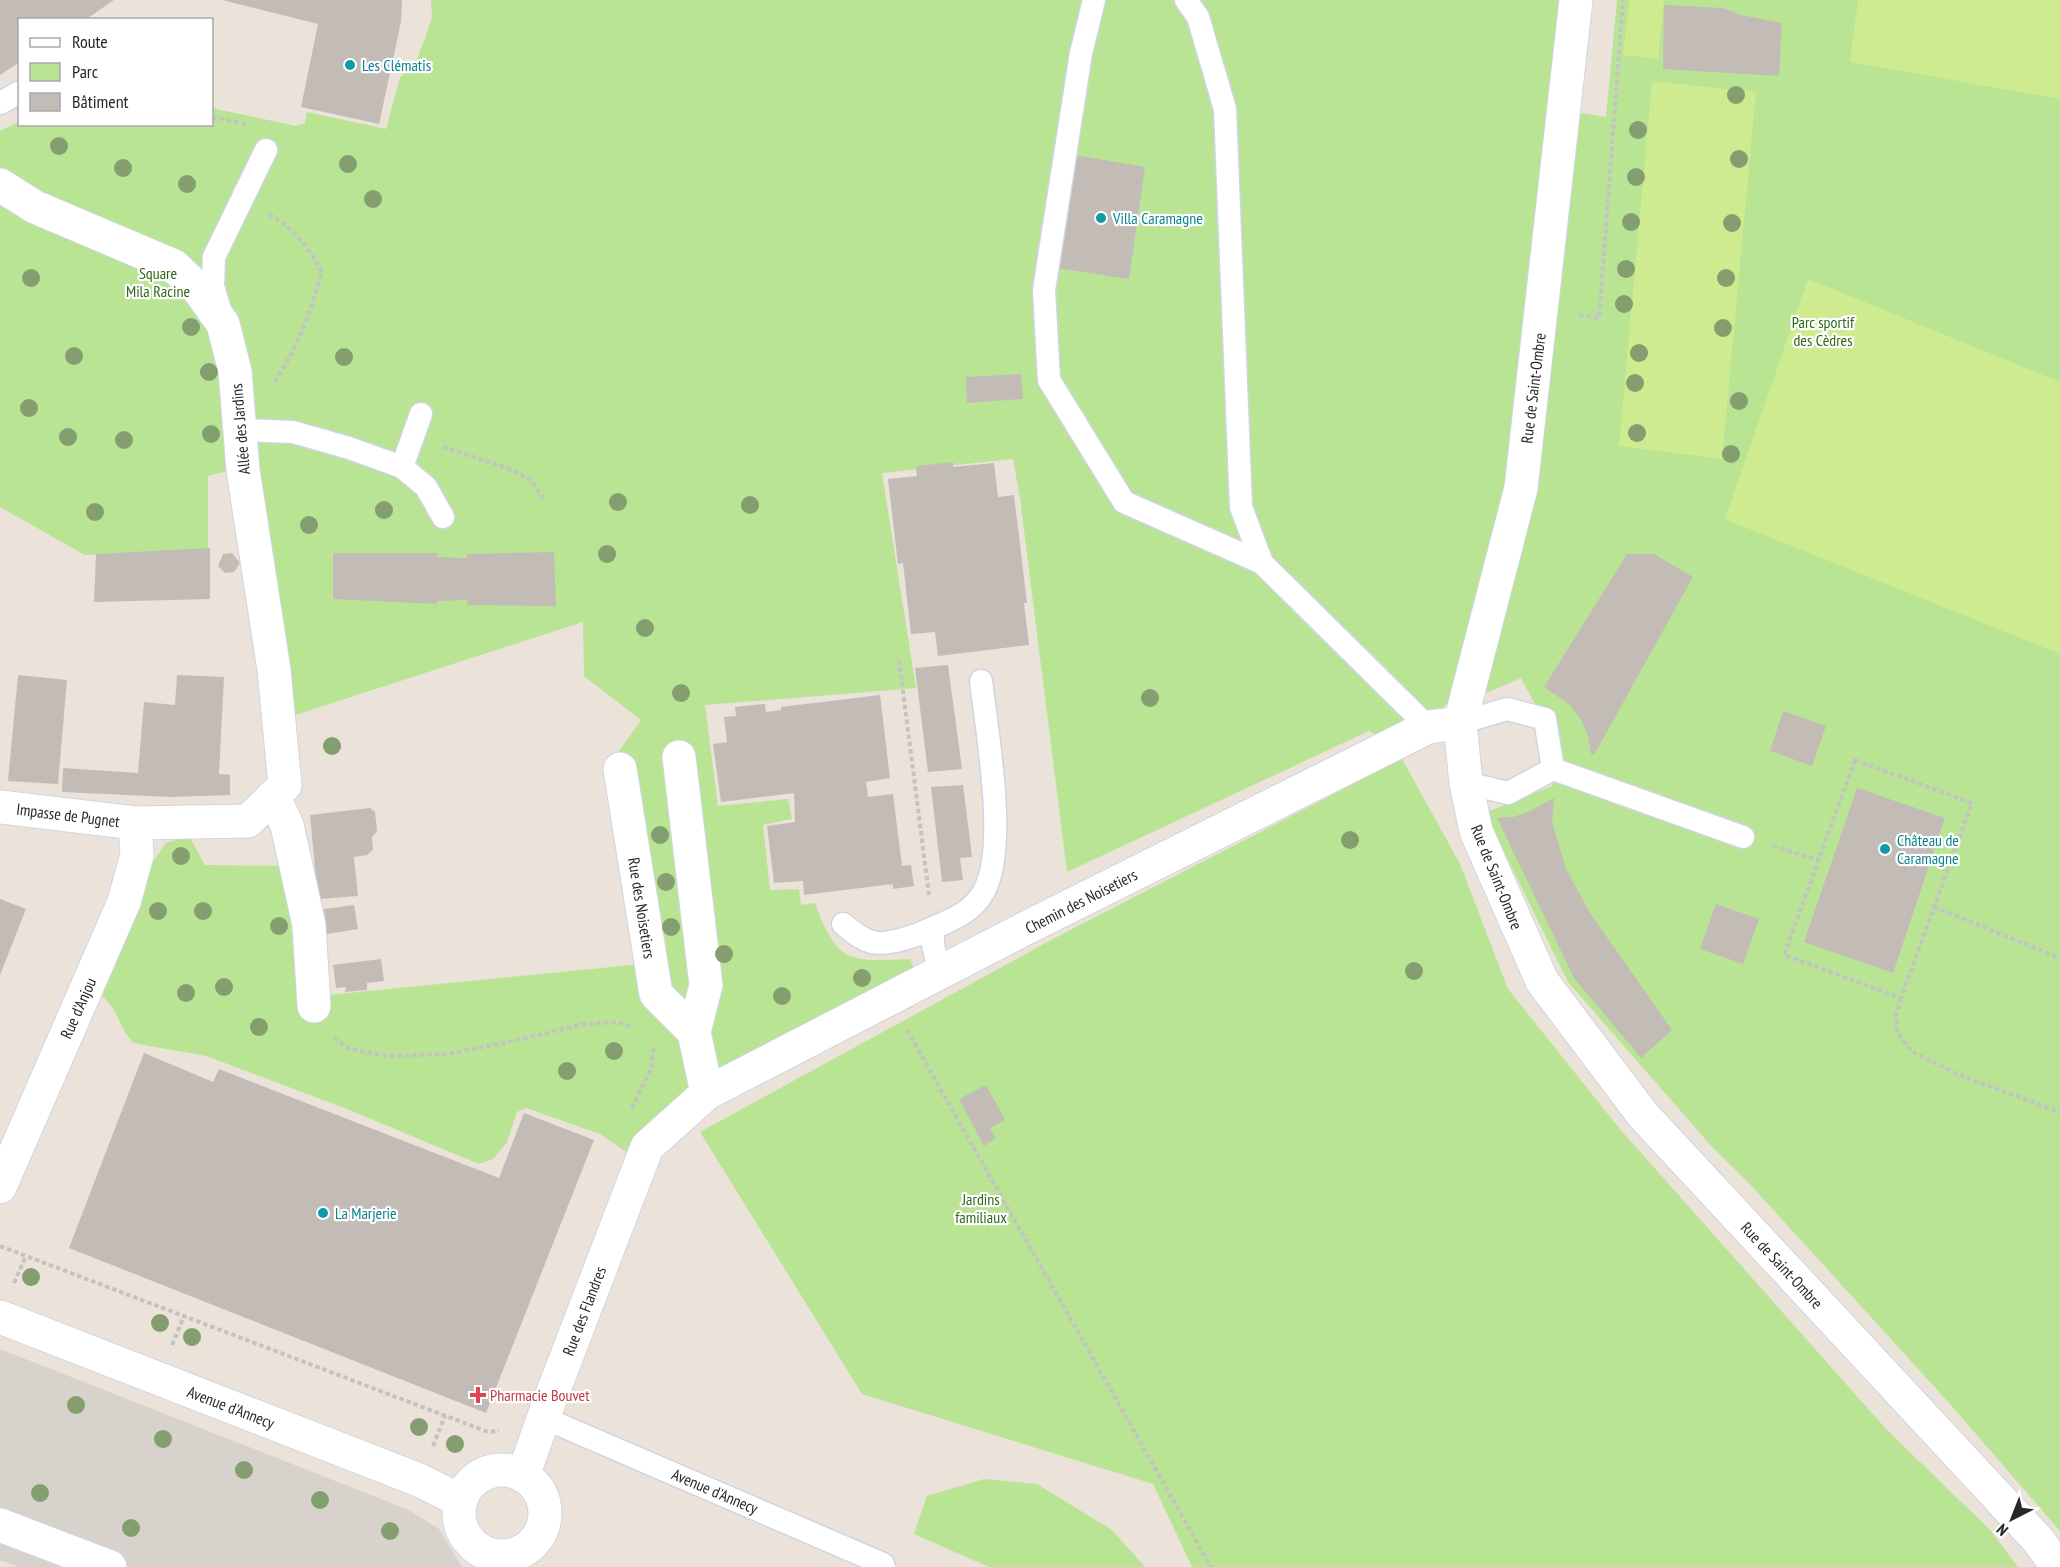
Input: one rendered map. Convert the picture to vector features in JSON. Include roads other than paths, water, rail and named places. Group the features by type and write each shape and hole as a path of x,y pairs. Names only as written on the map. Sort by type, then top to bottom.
{"street":[{"name":"Rue de Saint-Ombre","path":"1576,0 1521,488 1444,725 1466,783 1476,831 1542,981 1643,1115 2039,1541 2057,1567"},
{"name":"Allée des Jardins","path":"0,185 35,207 174,266 198,289 223,324 235,371 243,470 274,670 285,785 248,821 135,823"},
{"name":"Chemin des Noisetiers","path":"707,1094 1049,917 1444,725"},
{"path":"680,757 706,985 694,1032 707,1094"},
{"name":"Rue des Noisetiers","path":"620,769 656,994 694,1032"},
{"path":"273,796 287,825 309,925 314,1006"},
{"name":"Impasse de Pugnet","path":"0,807 135,823"},
{"name":"Rue d'Anjou","path":"0,1187 124,902 137,855 135,823"},
{"name":"Rue des Flandres","path":"523,1476 644,1154 707,1094"},
{"name":"Avenue d'Annecy","path":"0,1317 420,1480 461,1501"},
{"path":"499,1471 523,1476 535,1484 542,1497 545,1510 544,1524 538,1537 528,1548 500,1562 477,1548 468,1539 461,1527 459,1514 461,1501 467,1489 486,1473 499,1471"},
{"path":"0,1525 110,1567"}],"lane":[{"path":"1094,0 1081,53 1044,290 1049,380 1124,502 1262,564 1444,725 1507,708 1545,719 1553,769"},
{"path":"1186,0 1198,17 1225,109 1241,507 1262,564"},
{"path":"0,102 18,93"},
{"path":"223,324 213,286 214,257 266,150"},
{"path":"402,468 422,414"},
{"path":"240,430 293,432 349,448 402,468 426,487 443,517"},
{"path":"843,924 856,935 873,943 913,938 968,912 984,892 992,870 995,837 994,788 981,681"},
{"path":"1466,783 1508,793 1553,769 1743,837"},
{"path":"933,928 933,945 940,973"},
{"name":"Avenue d'Annecy","path":"544,1418 883,1564 884,1567"}],"place":[{"name":"Les Clématis","path":"350,65"},
{"name":"Villa Caramagne","path":"1101,218"},
{"name":"Château de Caramagne","path":"1885,849"},
{"name":"La Marjerie","path":"323,1213"},
{"name":"Pharmacie Bouvet","path":"478,1395"}],"park label":[{"name":"Square Mila Racine","path":"158,282"},
{"name":"Parc sportif des Cèdres","path":"1823,331"},
{"name":"Jardins familiaux","path":"981,1208"}]}
